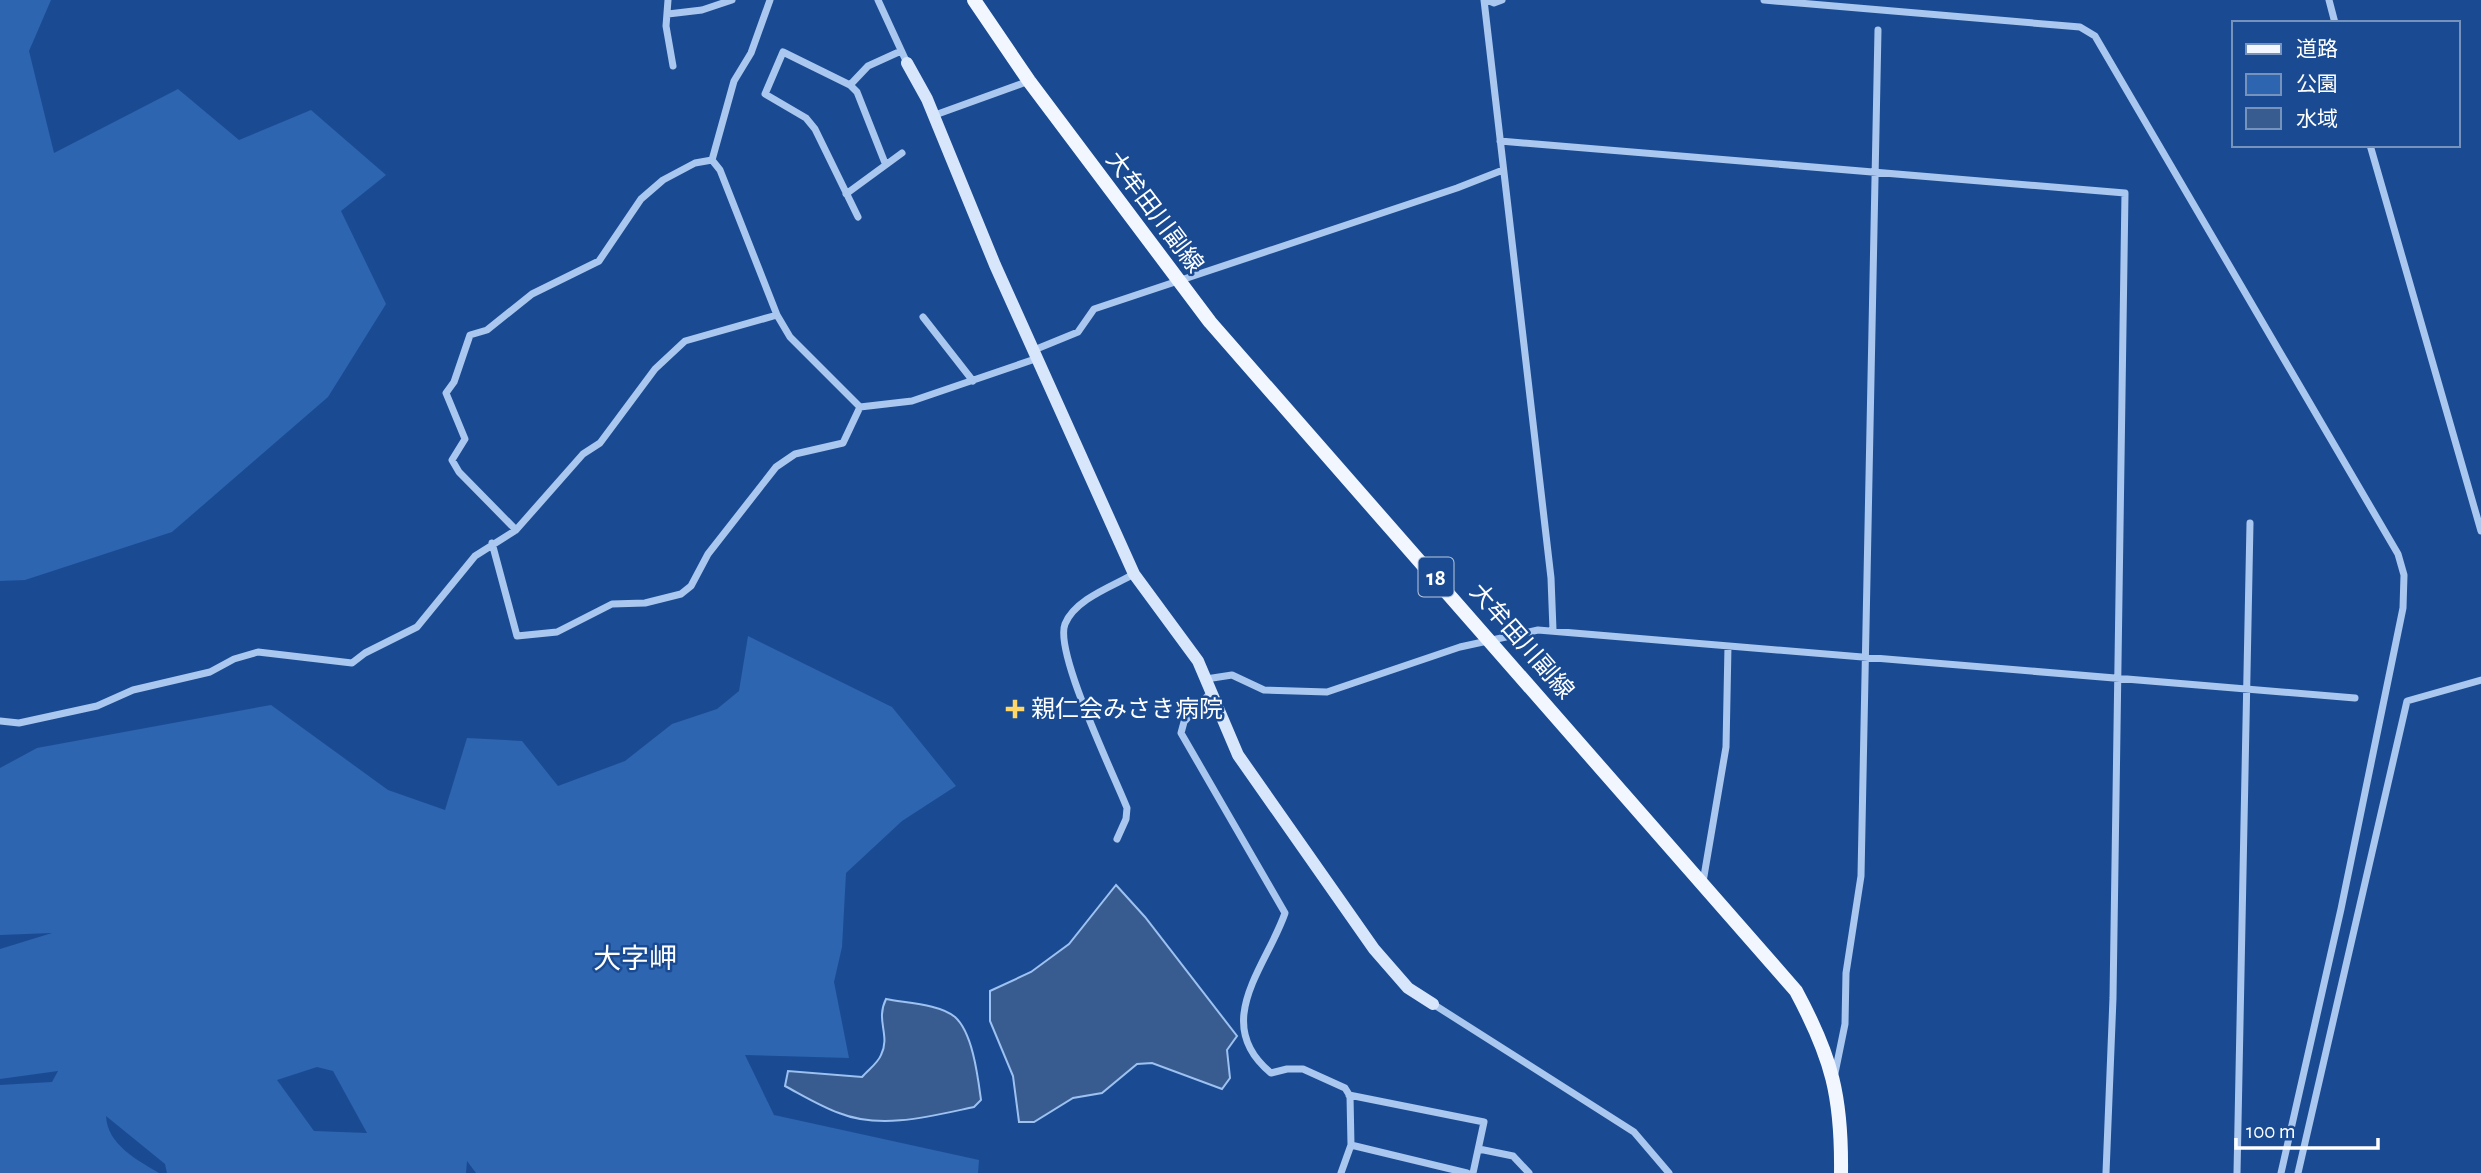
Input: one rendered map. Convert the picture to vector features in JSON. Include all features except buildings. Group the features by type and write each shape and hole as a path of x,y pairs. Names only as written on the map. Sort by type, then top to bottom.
{"main road":[{"name":"大牟田川副線","path":"974,0 1177,281 1796,991 1819,1034 1834,1077 1842,1173"}],"street":[{"path":"668,0 666,26 673,66"},
{"path":"668,14 702,10 732,0"},
{"path":"770,0 751,53 734,81 712,160 736,206 778,315 790,337 860,407"},
{"path":"878,0 935,115 995,265 1108,521 1134,574 1184,639 1206,679 1238,755 1374,948 1408,988 1634,1132 1669,1173"},
{"path":"1502,0 1494,3 1486,0 1503,170 1551,578 1553,631"},
{"path":"1763,0 2080,27 2095,36 2398,554 2404,575 2403,608 2344,896 2281,1173"},
{"path":"2329,0 2334,21"},
{"path":"1834,1077 1845,1024 1846,973 1861,876 1878,30"},
{"path":"858,217 811,124 765,94 783,52 850,85 857,92 885,163"},
{"path":"850,85 869,66 904,57"},
{"path":"935,115 1030,81"},
{"path":"1500,141 1875,170 2125,193 2113,998 2106,1173"},
{"path":"2371,147 2481,531"},
{"path":"846,194 902,153"},
{"path":"516,530 459,472 452,460 465,439 446,393 454,382 470,335 487,330 532,294 599,261 641,200 663,180 695,163 712,160"},
{"path":"860,407 912,401 974,381 1078,332 1094,309 1457,188 1503,170"},
{"path":"0,721 19,723 97,705 133,690 209,672 234,659 258,652 352,663 365,653 417,627 475,556 516,530 583,454 600,443 655,369 685,341 778,315"},
{"path":"923,317 974,381"},
{"path":"492,543 509,617 517,636 557,632 612,604 645,603 681,594 691,586 708,554 776,467 795,454 843,443 860,407"},
{"path":"2237,1173 2250,523"},
{"path":"1117,839 1126,819 1127,808 1065,652 1065,625 1077,607 1134,574"},
{"path":"1206,679 1232,675 1264,690 1327,692 1490,639 1538,630 2356,698"},
{"path":"1703,882 1726,747 1728,646"},
{"path":"2298,1173 2407,701 2481,680"},
{"path":"1211,692 1184,722 1181,733 1285,913 1247,993 1243,1024 1247,1041 1259,1063 1271,1073 1303,1069 1345,1088 1349,1095 1350,1145 1341,1173"},
{"path":"1349,1095 1484,1122 1474,1173"},
{"path":"1350,1145 1467,1173"},
{"path":"1479,1149 1513,1156 1529,1173"}],"green space":[{"path":"0,0 51,0 29,51 54,153 178,89 239,140 311,110 386,175 341,211 386,304 328,397 172,532 25,580 0,581"},
{"path":"748,636 892,707 956,786 902,821 846,873 842,947 834,982 849,1058 745,1055 774,1115 979,1160 978,1173 476,1173 467,1161 466,1173 167,1173 165,1164 106,1116 117,1143 159,1173 0,1173 0,1085 52,1082 58,1071 0,1079 0,949 52,933 0,935 0,768 37,748 271,705 388,790 445,810 467,738 522,741 558,786 625,761 672,724 717,709 739,691","holes":["317,1067 333,1071 367,1133 314,1131 277,1080"]}],"water":[{"path":"1116,885 1145,917 1237,1036 1227,1050 1230,1078 1222,1089 1152,1063 1137,1064 1102,1093 1073,1098 1034,1122 1019,1122 1013,1076 990,1021 990,991 1031,972 1069,944"},
{"path":"886,999 941,1009 961,1024 974,1056 978,1080 981,1100 974,1107 906,1120 872,1120 855,1118 832,1110 785,1086 788,1071 862,1077 878,1061 884,1048 882,1014"}],"place":[{"name":"親仁会みさき病院","path":"1015,709"}],"district":[{"name":"大字岬","path":"635,958"}]}
